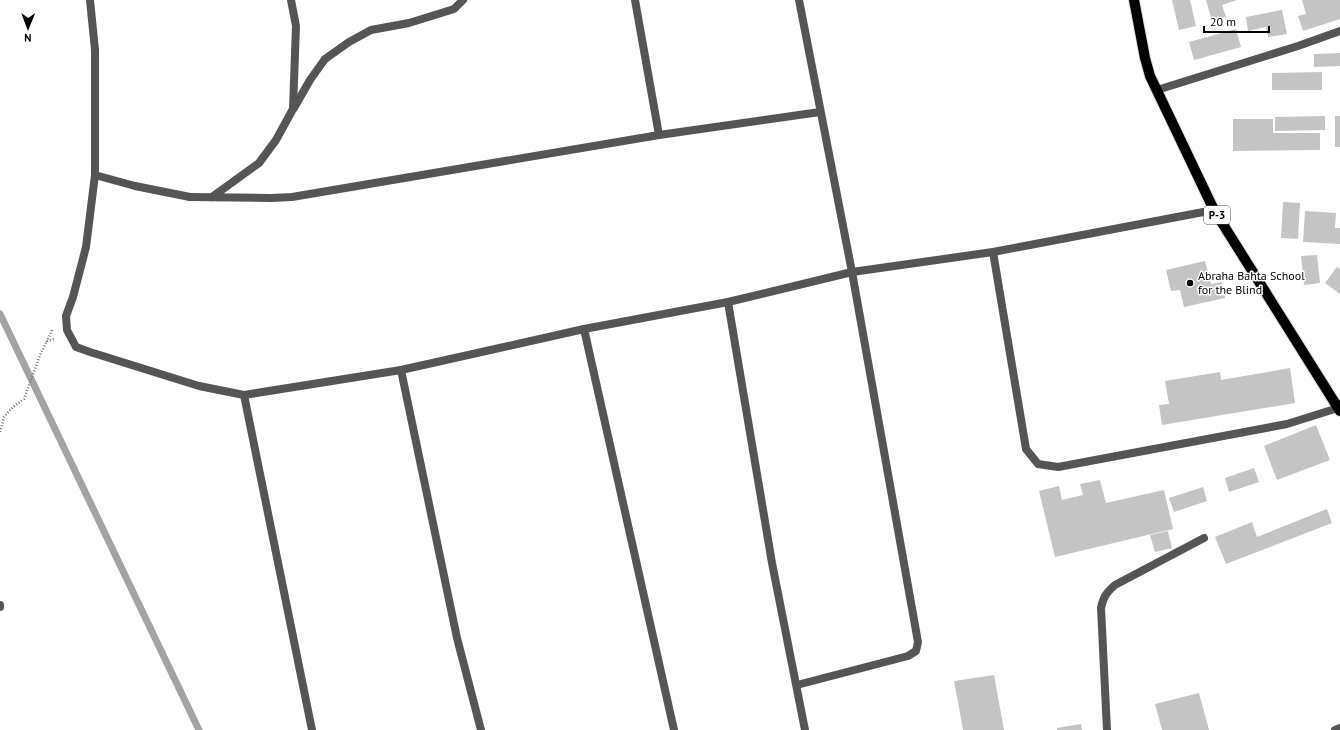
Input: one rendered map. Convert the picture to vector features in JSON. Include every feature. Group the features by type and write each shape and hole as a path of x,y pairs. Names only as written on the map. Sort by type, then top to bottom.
{"main road":[{"name":"P-3","path":"1134,0 1150,76 1214,210 1339,408"}],"street":[{"path":"90,0 96,50 95,175 86,247 73,297 66,316 67,330 76,347 199,386 244,395 401,370 584,329 728,302 852,272 993,252 1214,210"},
{"path":"290,0 296,26 293,109"},
{"path":"212,197 260,163 276,140 310,80 325,60 349,42 371,30 409,23 454,9 463,0"},
{"path":"635,0 658,135"},
{"path":"797,685 908,656 916,651 918,642 852,272 799,0"},
{"path":"1156,90 1298,46 1340,31"},
{"path":"95,175 134,186 190,197 292,197 658,135 820,112"},
{"path":"993,252 1026,449 1038,464 1058,467 1288,424 1339,408"},
{"path":"728,302 772,563 805,730"},
{"path":"584,329 674,730"},
{"path":"401,370 457,638 481,730"},
{"path":"244,395 312,730"},
{"path":"1107,730 1101,608 1102,600 1107,592 1115,585 1204,538"},
{"path":"1335,730 1340,728"}],"path":[{"path":"0,432 4,417 24,400 40,355 47,341"}],"building":[{"path":"1172,0 1190,0 1196,26 1179,30"},
{"path":"1206,0 1237,0 1222,5 1226,17 1212,21"},
{"path":"1302,0 1340,0 1340,19 1303,31 1298,16 1306,14"},
{"path":"1282,10 1287,34 1268,37 1266,27 1248,31 1246,17"},
{"path":"1236,29 1241,47 1194,60 1189,42"},
{"path":"1340,53 1340,66 1314,67 1314,54"},
{"path":"1322,72 1322,90 1272,90 1272,73"},
{"path":"1325,116 1325,130 1275,131 1275,117"},
{"path":"1335,116 1340,116 1340,147 1335,147"},
{"path":"1233,119 1273,119 1273,133 1320,133 1320,150 1233,151"},
{"path":"1283,202 1300,203 1298,239 1281,238"},
{"path":"1305,211 1336,213 1335,228 1340,228 1340,244 1303,242"},
{"path":"1317,255 1320,283 1304,285 1301,256"},
{"name":"Abraha Bahta School for the Blind","path":"1205,261 1211,284 1222,282 1225,298 1184,307 1180,290 1171,291 1166,270"},
{"path":"1337,267 1340,269 1340,294 1325,283"},
{"path":"1290,368 1295,403 1162,425 1159,405 1169,404 1165,381 1220,372 1221,380"},
{"path":"1316,425 1330,460 1277,480 1264,446"},
{"path":"1254,468 1259,482 1229,492 1225,478"},
{"path":"1100,480 1106,503 1164,490 1173,529 1055,557 1039,491 1059,486 1062,500 1083,495 1080,484"},
{"path":"1203,487 1207,501 1174,512 1169,498"},
{"path":"1327,509 1332,523 1226,564 1215,537 1252,522 1257,537"},
{"path":"1168,531 1172,548 1155,552 1150,535"},
{"path":"994,675 1004,730 963,730 954,681"},
{"path":"1199,693 1209,730 1162,730 1155,704"},
{"path":"1081,724 1082,730 1057,730 1057,728"}],"waterway":[{"path":"0,314 199,730"}],"place":[{"name":"Abraha Bahta School for the Blind","path":"1190,283"}]}
